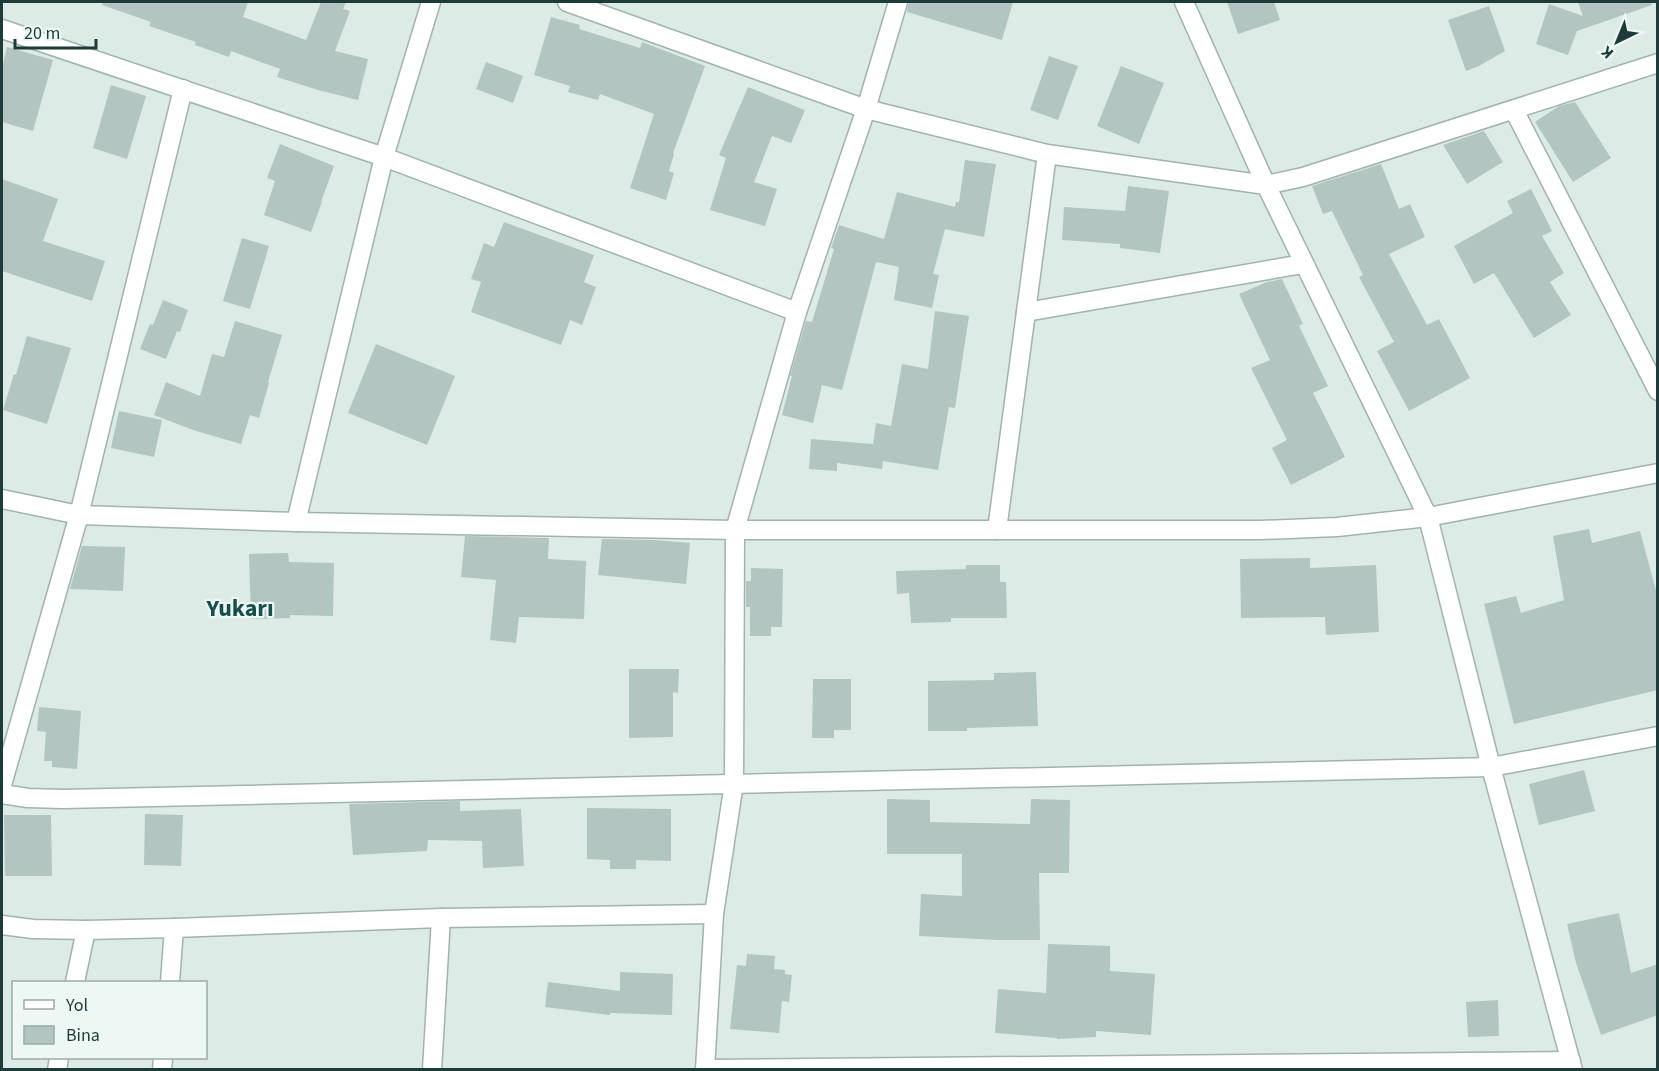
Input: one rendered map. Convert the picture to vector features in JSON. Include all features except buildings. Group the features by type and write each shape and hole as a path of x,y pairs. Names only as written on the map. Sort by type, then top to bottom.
{"street":[{"path":"296,522 384,157 431,2"},
{"path":"567,2 866,109 1047,154 1266,185 1303,177 1658,63"},
{"path":"898,2 866,109 797,312 735,530 734,783 714,914 705,1069 1572,1065 1491,767 1428,517 1303,264 1184,2"},
{"path":"2,29 384,157 797,312"},
{"path":"2,785 79,515 183,89"},
{"path":"1514,110 1658,391"},
{"path":"997,530 1047,154"},
{"path":"1026,312 1303,264"},
{"path":"2,499 79,515 296,522 735,530 1261,530 1336,528 1428,517 1658,473"},
{"path":"2,794 63,800 1491,767 1658,736"},
{"path":"2,925 33,929 86,930 441,918 714,914"},
{"path":"432,1070 441,918"},
{"path":"170,981 174,928"},
{"path":"75,981 86,930"}],"district":[{"name":"Yukarı","path":"240,608"}]}
